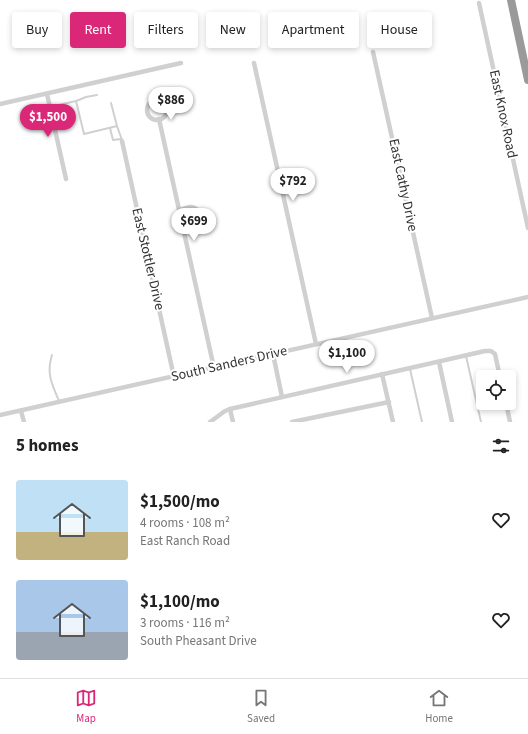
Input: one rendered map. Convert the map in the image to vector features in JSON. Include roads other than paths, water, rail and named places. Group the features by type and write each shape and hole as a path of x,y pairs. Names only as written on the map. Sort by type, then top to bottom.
{"highway":[{"path":"511,0 528,80"}],"street":[{"name":"East Knox Road","path":"478,2 528,228"},
{"name":"East Cathy Drive","path":"374,52 432,318"},
{"path":"0,104 181,63"},
{"path":"254,63 316,344"},
{"path":"47,94 66,179"},
{"path":"154,100 161,100 166,104 166,114 164,117 159,119 155,120 148,113 148,106 154,100"},
{"path":"159,119 214,368"},
{"name":"East Stottler Drive","path":"122,140 174,376"},
{"path":"179,210 188,207 194,208 197,209 200,215 200,221 198,224 183,228"},
{"name":"South Sanders Drive","path":"0,415 528,297"},
{"path":"210,422 230,409 486,351 491,351 495,354 498,370"},
{"path":"273,354 282,397"},
{"path":"439,362 452,422"},
{"path":"382,374 393,422"},
{"path":"292,422 389,402"},
{"path":"230,409 233,422"},
{"path":"21,410 24,422"},
{"path":"507,410 510,422"}],"lane":[{"path":"50,107 97,95"},
{"path":"76,101 84,134 117,126"},
{"path":"110,128 113,140 122,140 111,102"},
{"path":"52,355 49,370 50,377 60,402"},
{"path":"466,356 481,422"},
{"path":"410,368 422,422"}]}
